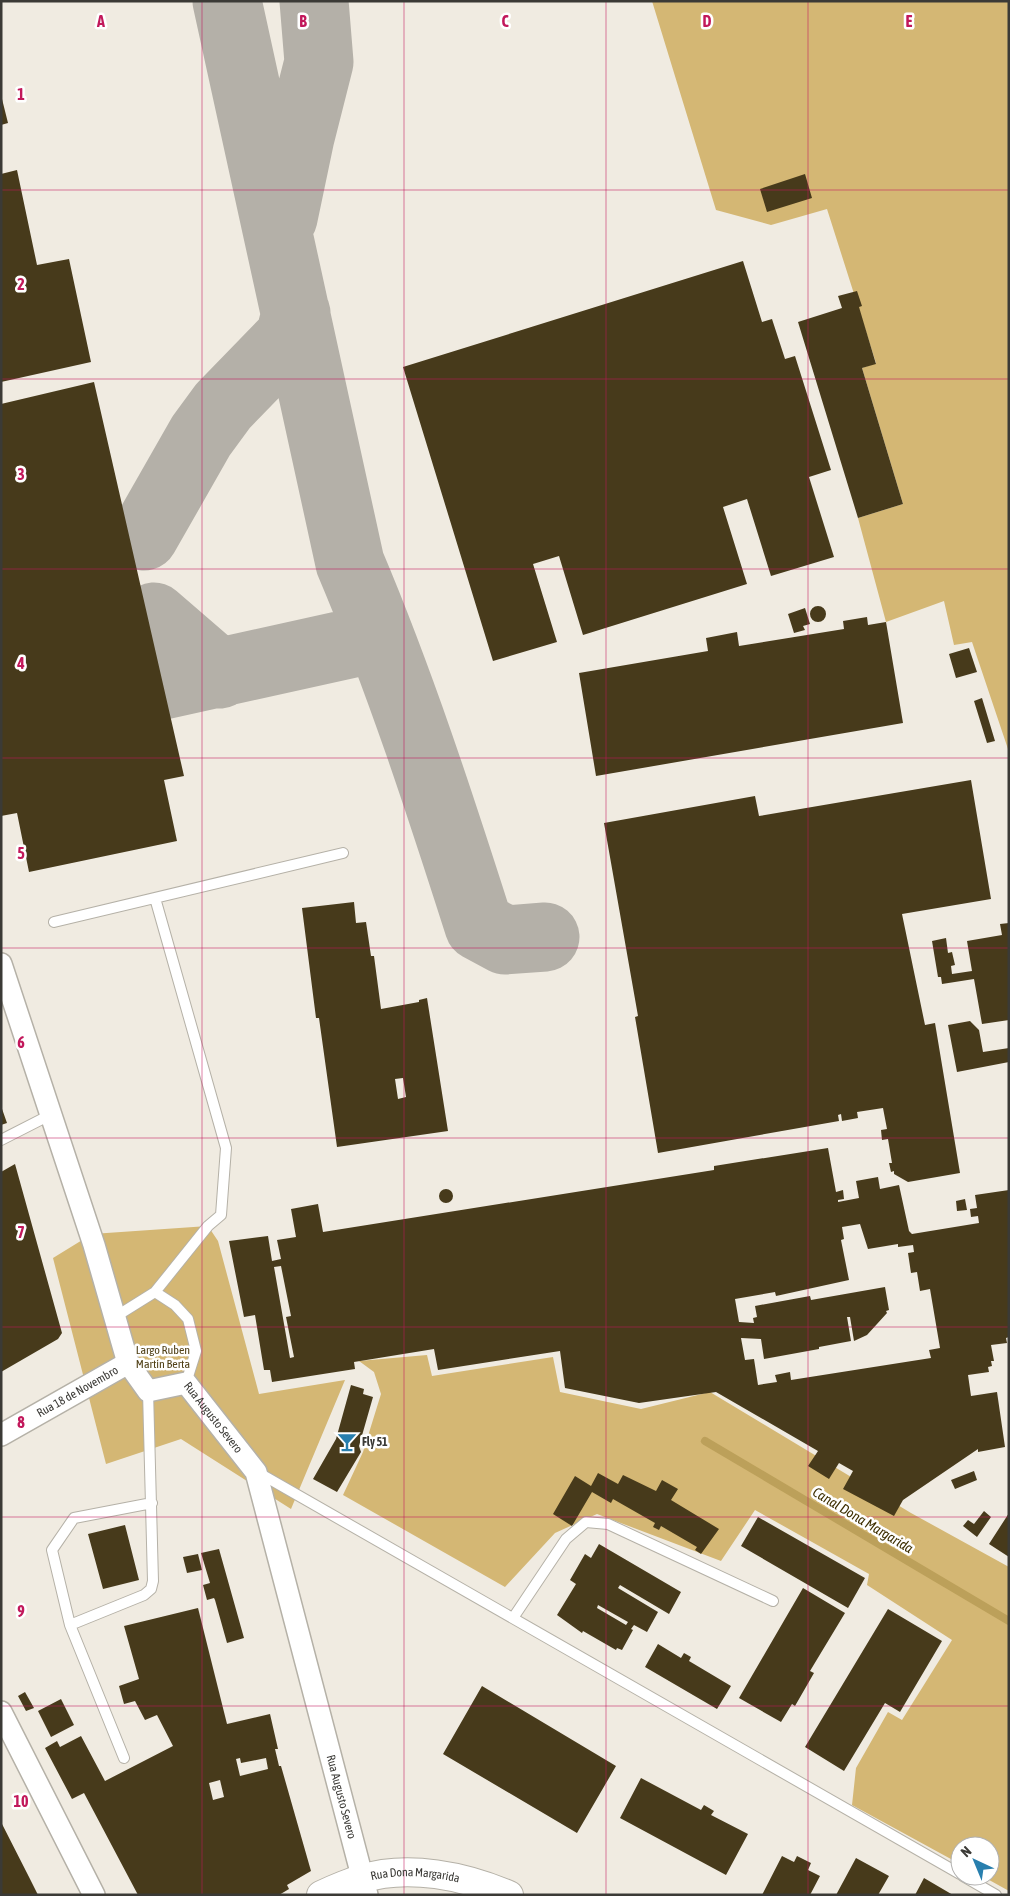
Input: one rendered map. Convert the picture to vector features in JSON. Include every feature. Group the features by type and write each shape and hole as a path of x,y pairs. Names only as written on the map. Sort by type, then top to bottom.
{"main road":[{"name":"Rua Dona Margarida","path":"321,1895 364,1887 416,1872 456,1879 509,1895"}],"street":[{"path":"1,964 94,1245 128,1363 148,1390"},
{"name":"Rua 18 de Novembro","path":"1,1435 128,1363"},
{"name":"Rua Augusto Severo","path":"148,1390 186,1383 256,1472 364,1887"},
{"path":"1,1712 94,1895"}],"lane":[{"path":"54,922 343,853"},
{"path":"114,1317 155,1292 208,1226 222,1216 226,1148 155,898"},
{"path":"1,1140 50,1115"},
{"path":"155,1292 175,1305 188,1319 196,1351 186,1383"},
{"path":"70,1625 144,1595 151,1589 153,1581 152,1503 148,1390"},
{"path":"256,1472 950,1868"},
{"path":"124,1758 70,1625 52,1550 74,1518 152,1503"},
{"path":"513,1618 566,1539 586,1522 608,1524 773,1601"},
{"path":"981,1886 996,1895"}],"green space":[{"path":"652,1 1009,1 1009,752 972,642 954,645 944,601 886,622 858,518 903,504 862,368 876,363 827,209 771,225 716,210"},
{"name":"Largo Ruben Martin Berta","path":"208,1226 218,1241 259,1394 345,1380 291,1509 181,1439 106,1464 53,1258 92,1234"},
{"path":"427,1355 432,1376 553,1357 560,1392 641,1409 710,1392 911,1513 1009,1567 1009,1891 1000,1886 1000,1836 950,1836 950,1859 852,1805 856,1768 888,1712 902,1720 952,1640 867,1585 869,1574 755,1510 721,1561 597,1514 555,1533 505,1587 343,1495 363,1452 381,1394 374,1372 359,1361"}],"building":[{"path":"1,95 8,123 1,125"},
{"path":"17,170 37,265 69,259 91,362 1,382 1,174"},
{"path":"805,174 812,198 767,212 760,189"},
{"path":"743,261 762,322 772,319 785,359 795,356 831,470 809,477 834,557 771,576 747,499 723,507 747,584 583,635 559,556 533,564 557,642 493,661 403,367"},
{"path":"857,291 862,306 859,307 876,364 862,368 903,504 858,518 798,322 842,308 838,296"},
{"path":"94,382 184,776 164,780 177,841 29,872 17,813 1,816 1,404"},
{"path":"818,606 824,608 826,614 824,620 818,622 812,620 810,614 812,608"},
{"path":"805,608 810,624 803,626 805,630 794,633 788,614"},
{"path":"867,617 868,625 886,622 903,723 596,776 579,673 708,651 706,638 737,632 739,646 844,629 843,621"},
{"path":"969,648 977,672 956,678 949,654"},
{"path":"982,698 995,741 987,743 974,701"},
{"path":"971,780 991,899 902,914 925,1025 935,1023 960,1173 908,1182 894,1174 894,1171 891,1172 889,1163 892,1163 888,1139 882,1140 881,1130 887,1129 883,1108 857,1112 858,1118 842,1121 841,1114 838,1115 839,1121 658,1153 635,1017 638,1016 604,823 755,796 759,816"},
{"path":"354,902 356,923 366,922 371,956 374,956 381,1009 419,1002 419,1000 427,998 448,1131 337,1147 319,1018 316,1018 302,908","holes":["403,1078 406,1097 398,1099 395,1079"]},
{"path":"1009,923 1009,1020 982,1024 974,979 942,984 941,977 938,977 932,941 946,938 948,953 952,952 955,965 951,966 952,974 972,971 967,941 1002,935 1000,924"},
{"path":"970,1021 979,1030 983,1052 1009,1048 1009,1062 957,1072 948,1025"},
{"path":"1,1106 7,1123 1,1125"},
{"path":"828,1148 836,1192 843,1190 844,1199 838,1200 838,1202 859,1198 856,1181 878,1177 880,1189 899,1185 909,1231 912,1234 979,1223 978,1216 971,1217 970,1209 977,1208 975,1195 1009,1190 1009,1337 1006,1338 1007,1343 991,1345 994,1361 991,1361 992,1366 988,1367 989,1372 968,1375 971,1396 997,1392 1005,1447 978,1452 978,1449 903,1500 894,1516 843,1489 853,1471 839,1463 829,1479 808,1466 818,1451 716,1392 639,1403 565,1388 560,1351 438,1370 434,1349 354,1362 355,1369 272,1382 270,1370 264,1370 255,1315 244,1317 229,1241 268,1236 272,1261 281,1259 277,1240 296,1237 291,1209 318,1204 323,1232 714,1170 714,1166","holes":["860,1224 868,1249 898,1244 898,1247 913,1245 914,1252 908,1253 911,1273 917,1272 920,1291 930,1289 940,1348 929,1350 931,1358 791,1380 790,1372 775,1375 777,1382 758,1385 754,1359 745,1360 741,1338 761,1339 764,1359 819,1349 819,1347 851,1341 847,1317 850,1317 854,1341 867,1335 887,1313 886,1311 889,1310 885,1287 811,1300 810,1296 755,1306 757,1317 753,1318 754,1323 739,1322 735,1299 775,1292 776,1296 849,1280 841,1240 844,1239 842,1227","281,1266 291,1316 286,1317 294,1357 290,1358 274,1267"]},
{"path":"15,1164 62,1333 58,1339 1,1372 1,1172"},
{"path":"446,1189 451,1191 453,1196 451,1201 446,1203 441,1201 439,1196 441,1191"},
{"path":"965,1199 967,1210 957,1211 956,1201"},
{"path":"351,1385 364,1389 363,1394 373,1397 359,1446 361,1452 337,1492 313,1479 336,1439"},
{"path":"974,1471 977,1480 955,1489 951,1480"},
{"path":"598,1473 618,1484 623,1475 656,1491 662,1480 678,1489 671,1500 719,1529 701,1554 695,1550 697,1547 661,1526 659,1530 653,1527 655,1523 613,1499 611,1503 592,1492 572,1526 553,1514 575,1476 591,1486"},
{"path":"984,1511 991,1517 977,1537 963,1526 968,1520 974,1524"},
{"path":"1009,1513 1009,1557 989,1544"},
{"path":"758,1517 865,1578 848,1608 741,1546"},
{"path":"125,1525 139,1580 103,1589 88,1534"},
{"path":"599,1544 681,1592 669,1614 620,1585 618,1588 658,1612 647,1632 634,1625 622,1650 617,1648 616,1650 583,1631 582,1633 557,1615 576,1584 570,1580 585,1554 591,1558","holes":["598,1605 628,1622 626,1625 597,1608"]},
{"path":"219,1549 244,1638 227,1643 215,1600 214,1598 207,1600 203,1585 210,1583 201,1553"},
{"path":"198,1554 202,1570 187,1573 183,1557"},
{"path":"803,1588 845,1613 810,1671 814,1673 795,1706 792,1704 781,1722 739,1698"},
{"path":"198,1608 227,1724 270,1714 278,1749 275,1749 279,1766 281,1766 311,1871 287,1885 289,1889 279,1895 138,1895 84,1793 72,1799 45,1748 57,1741 60,1747 81,1736 105,1781 173,1746 157,1715 145,1720 135,1701 124,1704 119,1686 139,1679 124,1626","holes":["240,1758 241,1763 266,1758 268,1769 240,1776 236,1759","220,1780 224,1797 213,1800 209,1783"]},
{"path":"888,1609 942,1641 900,1712 885,1703 844,1771 805,1747"},
{"path":"658,1644 681,1658 684,1653 691,1657 689,1661 731,1686 717,1709 645,1667"},
{"path":"482,1686 616,1766 577,1833 443,1754"},
{"path":"25,1692 34,1708 26,1711 18,1696"},
{"path":"61,1699 74,1725 51,1737 38,1711"},
{"path":"641,1778 701,1810 704,1805 714,1811 711,1815 748,1834 726,1875 620,1818"},
{"path":"1,1822 29,1877 38,1895 1,1895"},
{"path":"782,1856 794,1862 797,1856 811,1863 808,1870 820,1876 810,1895 762,1895"},
{"path":"856,1858 889,1876 878,1895 836,1895"},
{"path":"924,1878 953,1895 915,1895"}],"waterway":[{"name":"Canal Dona Margarida","path":"705,1441 1009,1621"}],"taxiway":[{"path":"227,1 350,563 403,698 479,926 505,940 545,937"},
{"path":"283,218 300,137 319,62 314,1"},
{"path":"144,536 201,436 223,406 290,337 296,313"},
{"path":"154,617 220,674"},
{"path":"154,687 380,637"}],"place":[{"name":"Fly 51","path":"347,1442"}]}
